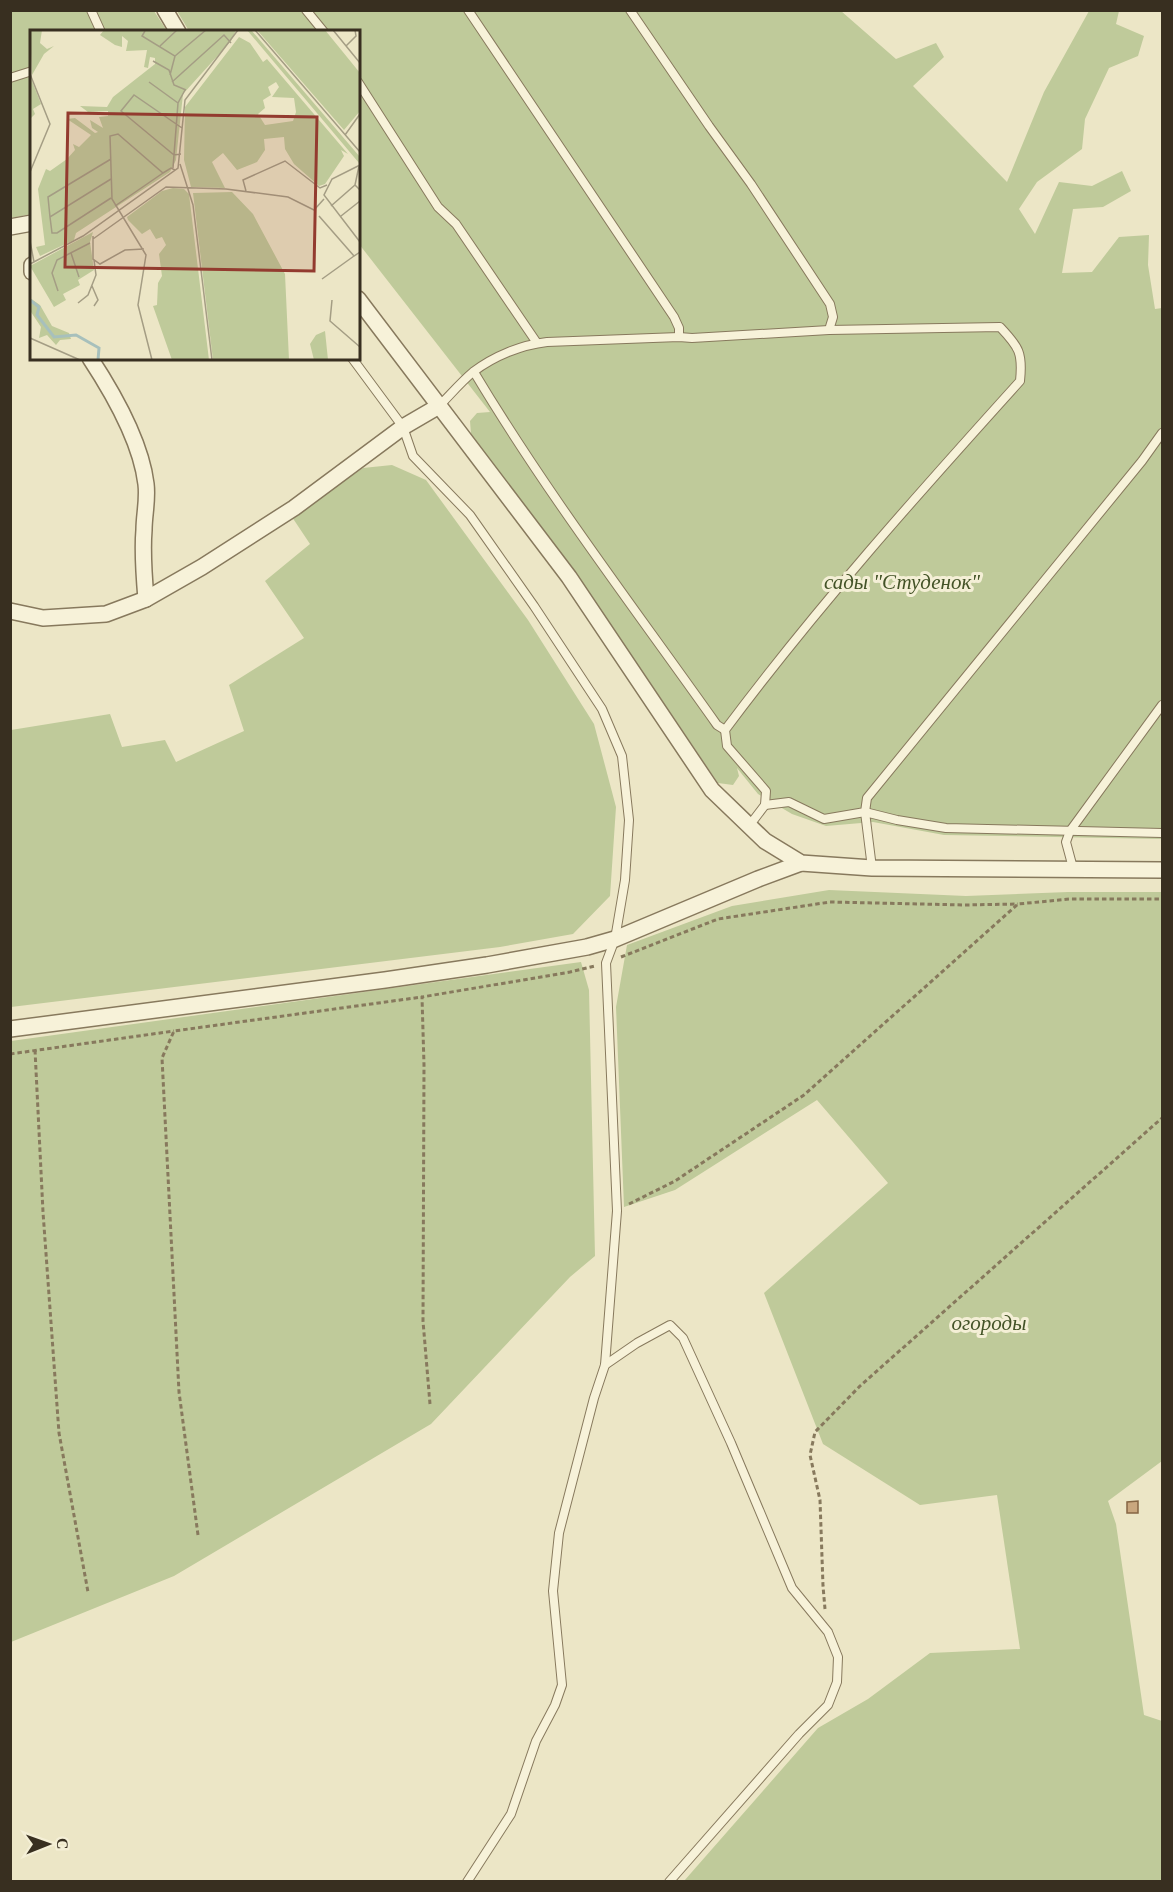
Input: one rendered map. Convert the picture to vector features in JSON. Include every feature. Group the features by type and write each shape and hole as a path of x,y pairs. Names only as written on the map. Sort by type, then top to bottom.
{"street":[{"path":"165,10 177,30"},
{"path":"10,227 30,223"},
{"path":"360,302 569,577 712,790 765,841 801,863"},
{"path":"91,360 123,414 137,450 146,483 143,570 146,599"},
{"path":"10,611 43,618 106,614 146,599 202,567 294,508 403,427 439,406"},
{"path":"10,1029 487,965 587,947 615,939 739,886 801,863 872,867 1162,870"}],"lane":[{"path":"91,10 100,30"},
{"path":"306,10 322,30"},
{"path":"468,10 674,317 679,328 679,337"},
{"path":"630,10 751,184 830,304 833,317 830,330"},
{"path":"10,78 30,72"},
{"path":"360,85 438,207 456,224 537,343"},
{"path":"439,406 474,372 508,352 527,344 830,330 1000,327 1017,344 1022,364 1020,381 917,495 818,610 725,730 727,746 766,791 765,805 749,826"},
{"path":"353,360 403,427 413,456 470,515 602,709 622,756 629,820 625,880 615,939 606,963 617,1211 605,1365 594,1398 559,1533 553,1591 562,1685 555,1706 536,1741 511,1814 467,1881"},
{"path":"474,372 497,411 553,494 717,725 725,730"},
{"path":"872,867 865,812 867,798 1142,461 1162,433"},
{"path":"1072,868 1066,842 1070,831 1162,705"},
{"path":"765,805 789,802 824,819 865,812 946,828 1162,832"},
{"path":"605,1365 670,1324 683,1338 792,1588 828,1632 838,1657 837,1682 828,1705 799,1734 669,1881"}],"path":[{"path":"10,1054 422,997 570,972 606,963 718,919 830,902 964,905 1018,904 1069,899 1162,899"},
{"path":"617,1211 675,1181 804,1095 1018,904"},
{"path":"422,997 423,1321 430,1404"},
{"path":"174,1031 162,1058 179,1392 198,1535"},
{"path":"35,1050 43,1212 59,1433 88,1592"},
{"path":"828,1632 823,1586 820,1500 810,1455 815,1431 860,1386 1162,1118"}],"green space":[{"path":"11,11 154,11 166,30 30,30 30,214 11,218"},
{"name":"сады \"Студенок\"","path":"177,11 841,11 896,59 936,43 944,57 913,86 1007,182 1044,92 1089,11 1119,11 1116,24 1144,36 1138,56 1109,68 1085,119 1082,149 1037,182 1019,209 1035,234 1059,182 1092,186 1122,171 1131,191 1103,207 1073,209 1062,273 1092,272 1119,237 1149,235 1148,265 1155,309 1162,308 1162,839 944,835 873,822 826,826 792,814 758,794 737,768 739,776 733,785 718,783 647,678 471,434 470,421 477,413 490,412 360,245 360,30 188,30"},
{"path":"392,465 426,480 528,620 594,724 616,807 610,896 573,934 500,947 11,1007 11,730 110,714 122,747 165,740 176,762 244,731 229,685 304,638 265,581 310,544 292,517 363,468"},
{"name":"огороды","path":"829,890 966,896 1068,892 1162,892 1162,1461 1108,1501 1116,1524 1144,1715 1162,1721 1162,1881 684,1881 818,1728 868,1699 930,1653 1020,1649 997,1495 920,1505 823,1444 764,1293 888,1183 817,1100 675,1190 624,1207 616,1007 627,945 732,906"},
{"path":"581,962 589,990 595,1256 570,1277 431,1424 174,1576 11,1642 11,1041"}],"building":[{"path":"1138,1501 1138,1513 1127,1513 1127,1502"}]}
